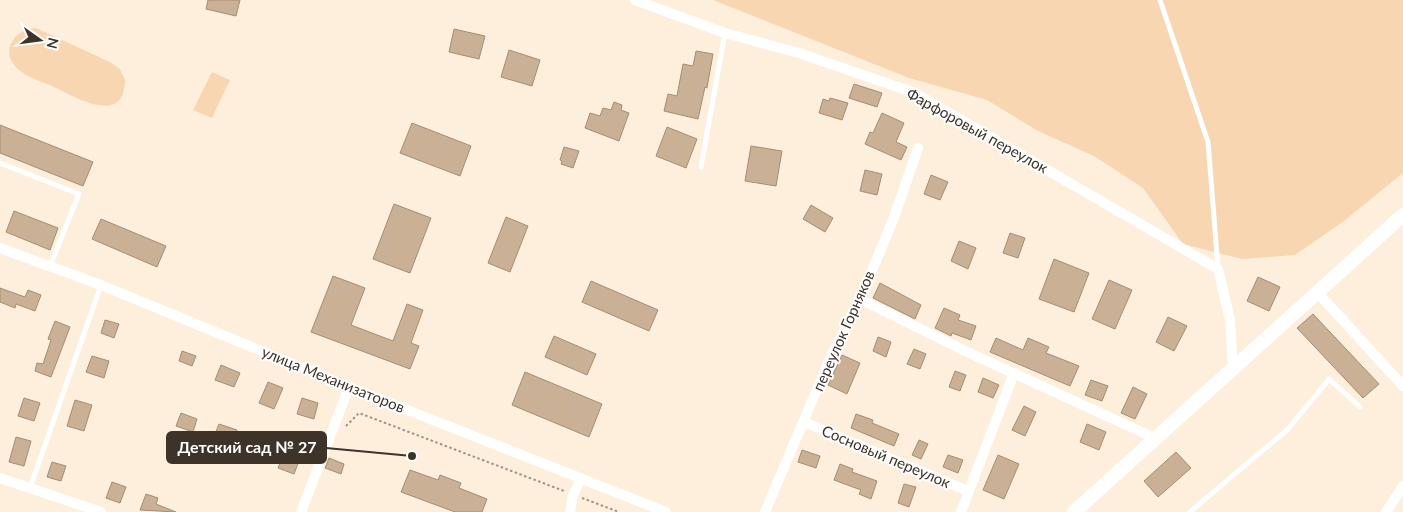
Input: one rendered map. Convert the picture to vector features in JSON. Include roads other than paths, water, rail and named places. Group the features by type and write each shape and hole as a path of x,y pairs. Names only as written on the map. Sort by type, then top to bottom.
{"street":[{"name":"Фарфоровый переулок","path":"635,0 725,33 799,53 915,93 1218,269"},
{"name":"переулок Горняков","path":"765,512 831,356 860,299 893,220 918,148"},
{"path":"1074,512 1403,215"},
{"name":"улица Механизаторов","path":"0,248 101,285 349,387 666,512"},
{"path":"1218,269 1230,320 1232,370"},
{"path":"1317,292 1403,386"},
{"path":"860,299 1157,439"},
{"path":"961,512 1014,373"},
{"path":"301,512 349,387"},
{"name":"Сосновый переулок","path":"804,422 968,491"},
{"path":"0,478 101,512"},
{"path":"570,512 574,495 581,479"},
{"path":"1386,512 1403,486"}],"lane":[{"path":"1160,0 1208,142 1218,269"},
{"path":"701,167 725,33"},
{"path":"0,163 79,194 50,266"},
{"path":"30,488 101,285"},
{"path":"1190,512 1288,429 1329,379 1360,407"}],"place":[{"name":"Детский сад № 27","path":"412,456"}]}
